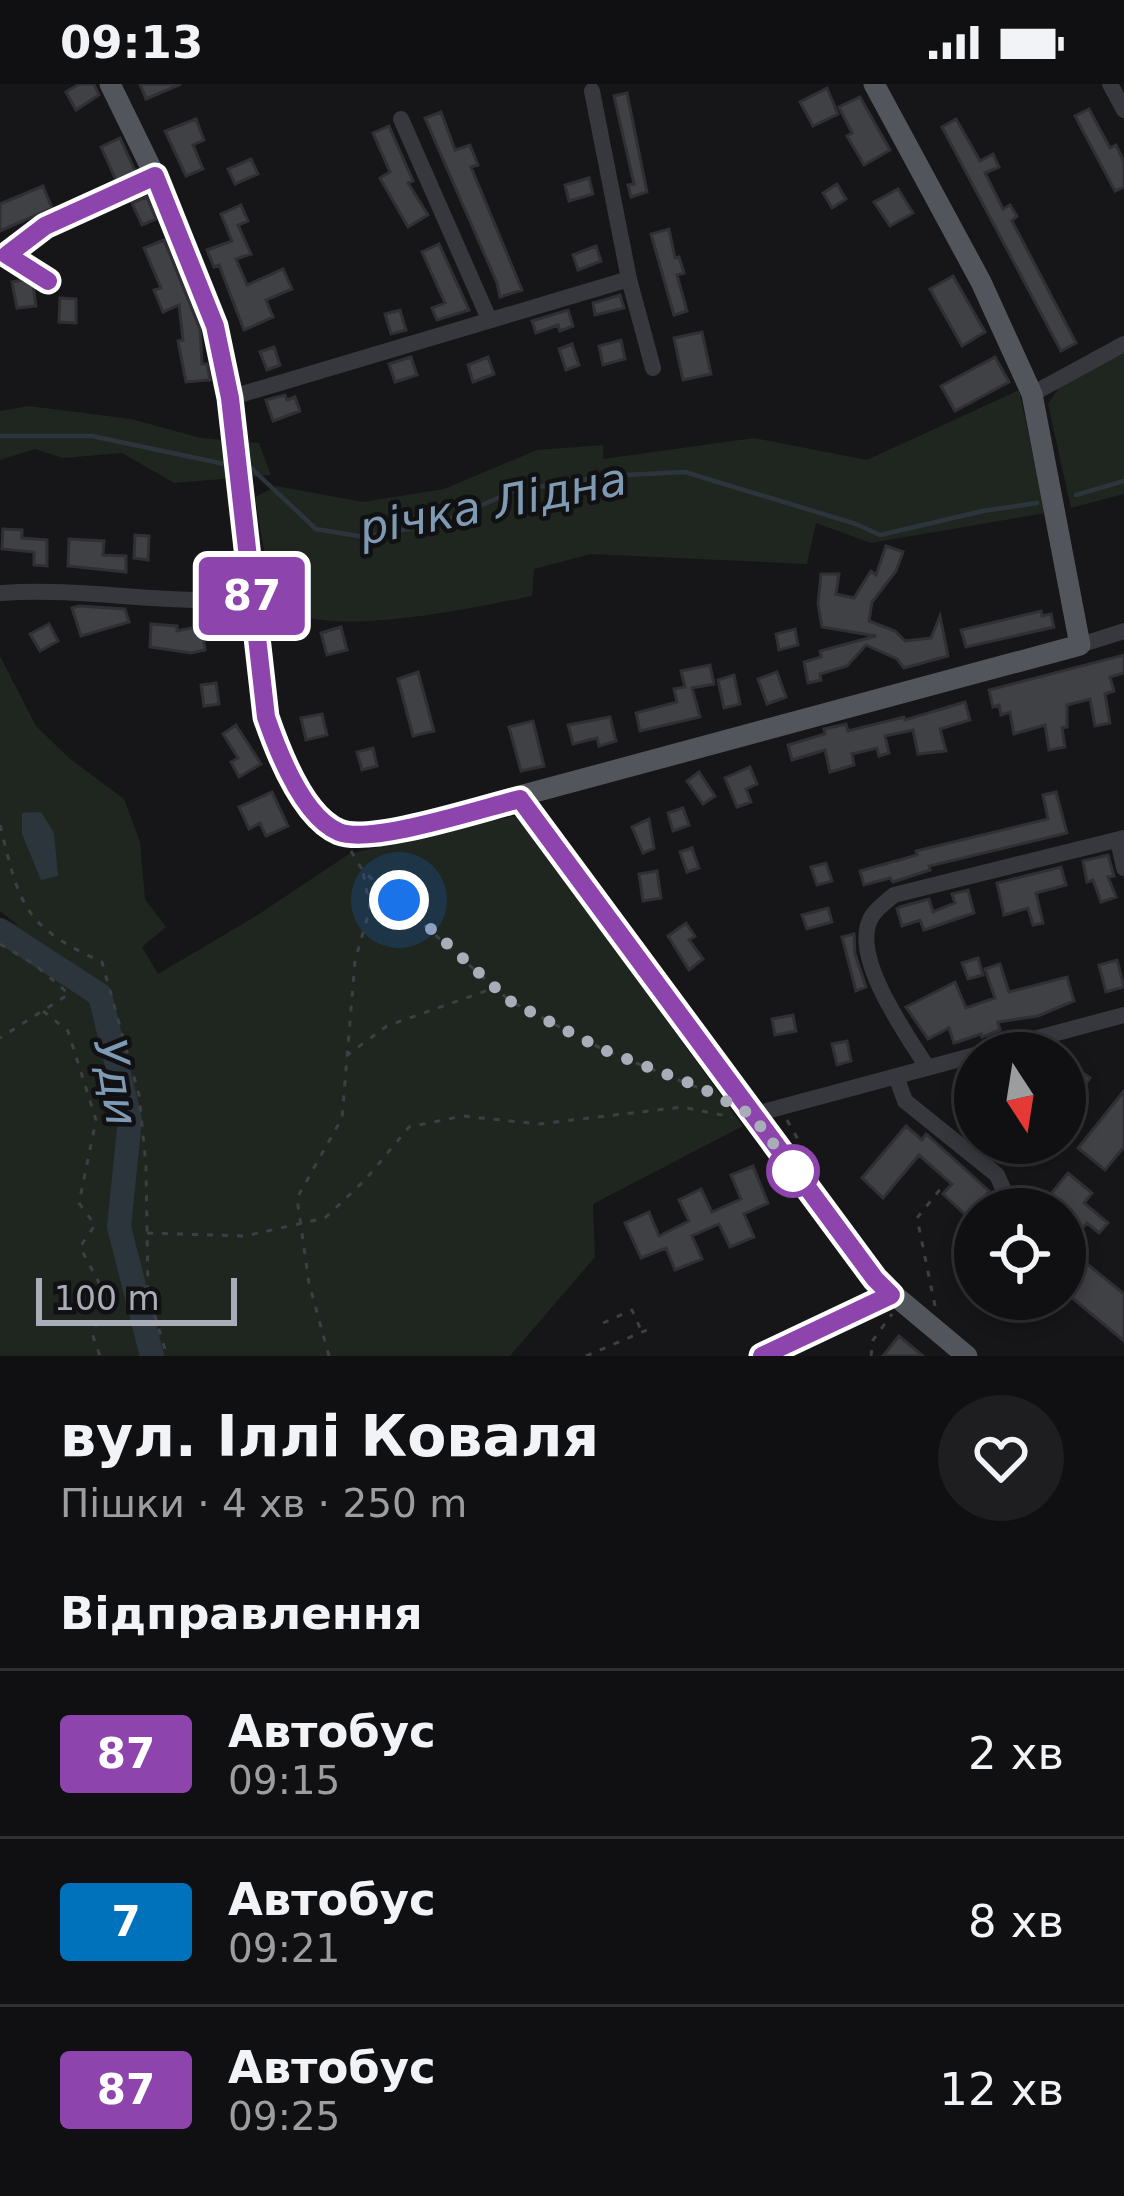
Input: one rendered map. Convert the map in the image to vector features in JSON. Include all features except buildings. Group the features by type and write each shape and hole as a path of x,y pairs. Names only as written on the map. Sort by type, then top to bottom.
{"main road":[{"path":"110,84 155,176 215,326 230,398 266,717 280,760 318,818 341,833 379,834 1080,645 1032,394 981,283 874,84"},
{"path":"520,799 875,1279 967,1356"}],"street":[{"path":"1111,84 1124,110"},
{"path":"592,91 629,279 653,368"},
{"path":"401,119 489,319"},
{"path":"48,281 3,253 45,226 155,176"},
{"path":"230,398 629,279"},
{"path":"1032,394 1124,344"},
{"path":"2,593 53,590 209,602 252,598"},
{"path":"1080,645 1124,631"},
{"path":"927,1067 886,1003 869,955 866,934 872,916 893,895 1121,839 1124,868"},
{"path":"1063,1032 1124,1016"},
{"path":"752,1115 954,1060"},
{"path":"896,1076 905,1101 997,1174 1003,1188"},
{"path":"762,1356 905,1300"}],"path":[{"path":"0,825 17,895 53,940 101,962 139,1095 146,1165 148,1292 167,1356"},
{"path":"341,833 363,871 510,1001 604,1050 717,1096"},
{"path":"329,1356 309,1283 297,1198 342,1118 355,961 370,908 363,871"},
{"path":"0,944 34,964 69,994 0,1038"},
{"path":"345,1057 387,1027 496,988"},
{"path":"43,1011 68,1030 96,1120 80,1203 95,1225 80,1247 105,1294 93,1336 100,1356"},
{"path":"147,1233 245,1236 325,1218 366,1179 409,1127 463,1116 539,1124 653,1108 682,1107 724,1118 752,1115"},
{"path":"778,1108 814,1169"},
{"path":"871,1356 873,1340 905,1300 937,1313 917,1218 942,1187"},
{"path":"603,1323 643,1305"},
{"path":"586,1356 644,1331 632,1310"}],"shaded area":[{"path":"1124,353 1124,494 1071,508 1048,404 1061,385"},
{"path":"1019,390 1045,513 871,543 816,523 807,564 591,554 534,569 532,596 362,621 300,615 281,604 268,570 255,497 277,486 363,502 444,489 537,450 603,445 603,459 754,438 867,460"},
{"path":"29,406 131,419 201,438 259,443 271,475 174,483 122,453 63,458 35,449 0,460 0,411"},
{"path":"0,656 36,726 124,799 140,842 145,899 166,927 142,947 158,974 349,854 518,815 743,1126 593,1204 595,1257 510,1356 0,1356 0,943 4,945 0,917 19,926 0,911"},
{"path":"41,812 54,833 58,876 41,880 22,834 22,813"}],"waterway":[{"name":"річка Лідна","path":"0,436 92,436 229,465"},
{"name":"річка Лідна","path":"250,467 316,529 364,537 441,523 514,491 605,476 685,472 880,535 1037,503"},
{"name":"річка Лідна","path":"1076,495 1124,481"},
{"name":"Уди","path":"0,930 100,995 130,1119 119,1227 152,1356"}],"bus line":[{"name":"87","path":"48,281 7,255 45,226 155,176 215,326 230,398 266,717 280,760 318,818 341,833 379,834 520,799 891,1295 762,1356"}],"route":[{"path":"399,900 510,1001 604,1050 700,1087 752,1115 801,1181 793,1171"}]}
